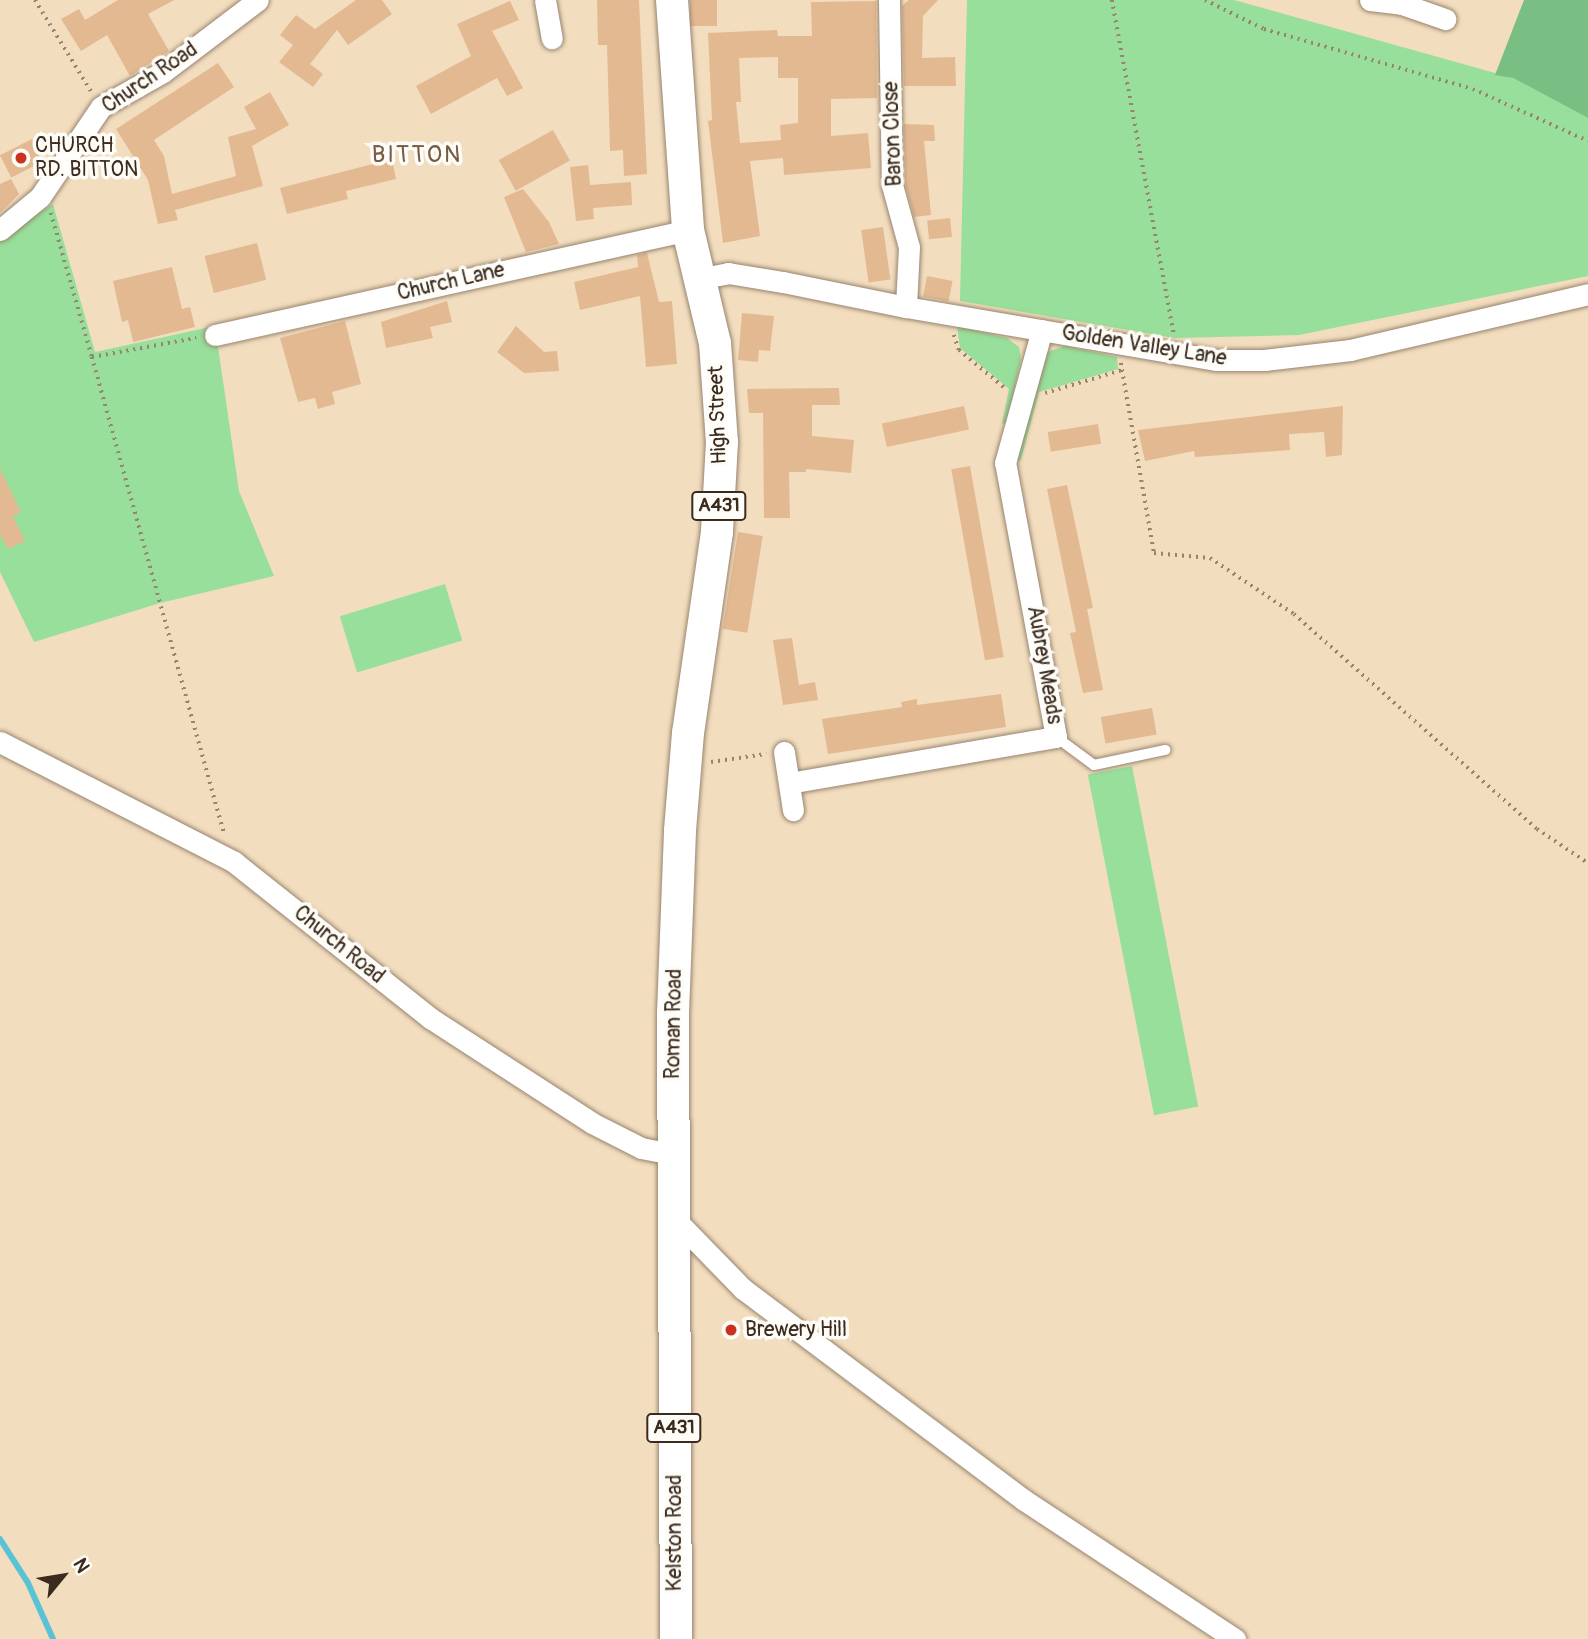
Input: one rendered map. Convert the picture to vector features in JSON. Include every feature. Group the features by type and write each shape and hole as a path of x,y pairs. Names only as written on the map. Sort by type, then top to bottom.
{"main road":[{"name":"High Street","path":"672,0 688,229 715,343 722,442 717,532 685,757 680,831"},
{"name":"Roman Road","path":"673,1217 680,831"},
{"name":"Kelston Road","path":"673,1217 676,1639"}],"street":[{"name":"Church Road","path":"0,230 40,197 101,107 163,72 258,0"},
{"path":"545,0 552,38"},
{"name":"Baron Close","path":"889,0 892,185 909,247 906,307"},
{"path":"1370,0 1403,2 1445,19"},
{"name":"Church Lane","path":"215,335 688,229"},
{"name":"Golden Valley Lane","path":"698,279 728,273 906,307 1216,360 1264,360 1350,350 1588,294"},
{"name":"Aubrey Meads","path":"789,783 1056,737 1005,463 1042,330"},
{"name":"Church Road","path":"0,742 234,862 430,1018 592,1123 641,1148 673,1154"},
{"path":"783,752 793,810"},
{"path":"673,1217 754,1297 1024,1500 1234,1639"}],"lane":[{"path":"1056,737 1094,765 1165,750"}],"path":[{"path":"35,0 101,107"},
{"path":"1112,0 1175,338 1171,352"},
{"path":"1205,0 1265,29 1473,89 1588,141"},
{"path":"40,197 49,207 212,805 234,862"},
{"path":"92,357 215,335"},
{"path":"1119,344 1154,553 1210,558 1294,614 1537,828 1588,863"},
{"path":"685,757 711,762 783,752"}],"green space":[{"path":"967,0 1234,0 1513,78 1588,118 1588,276 1299,335 1175,338 960,301"},
{"path":"1524,0 1588,0 1588,118 1513,78 1495,75"},
{"path":"53,204 95,352 215,326 239,491 274,576 160,603 34,642 0,572 0,238"},
{"path":"957,326 1007,338 1019,347 1021,359 1006,425 1002,423 1009,389 960,348"},
{"path":"1065,346 1117,357 1118,369 1039,392 1021,460 1014,462 1047,352"},
{"path":"445,584 462,640 357,673 340,616"},
{"path":"1132,766 1198,1107 1154,1115 1088,775"}],"building":[{"path":"118,0 174,0 148,14 169,51 130,76 107,35 81,51 61,19 79,9 85,20"},
{"path":"356,0 382,0 392,14 348,45 337,30 310,64 323,74 313,87 279,62 293,45 280,35 296,15 315,29"},
{"path":"597,0 639,0 647,174 624,176 623,150 610,151 607,45 598,45"},
{"path":"690,0 717,0 717,26 690,26"},
{"path":"909,0 938,0 923,16 922,58 955,57 956,86 904,86 902,6"},
{"path":"510,1 519,20 492,31 523,88 507,96 497,78 431,114 416,86 471,56 457,24"},
{"path":"876,1 877,98 831,99 831,136 868,133 871,168 784,175 783,158 750,161 760,236 723,243 708,121 712,120 708,33 777,30 778,36 812,36 811,2","holes":["778,57 778,78 798,78 798,123 780,125 781,140 740,143 736,102 741,102 739,58"]},
{"path":"218,63 234,87 154,140 164,156 172,194 236,176 228,137 256,129 244,107 270,92 289,125 252,146 263,186 175,210 178,220 158,224 148,180 116,129"},
{"path":"904,124 934,125 935,141 924,141 931,215 914,217 905,183"},
{"path":"553,130 570,161 516,191 499,160"},
{"name":"CHURCH RD. BITTON","path":"32,139 43,161 11,178 0,155"},
{"path":"392,159 396,179 346,191 348,199 287,214 280,188"},
{"path":"588,165 590,185 631,182 632,205 593,208 594,219 576,221 570,167"},
{"path":"11,179 19,194 0,213 0,184"},
{"path":"523,189 549,222 559,244 526,252 504,197"},
{"path":"950,218 952,237 929,239 927,220"},
{"path":"883,227 890,279 869,283 861,230"},
{"path":"257,243 266,280 214,293 205,256"},
{"path":"647,253 659,302 672,301 677,364 646,367 640,296 580,310 574,282 638,267 637,255"},
{"path":"172,267 182,309 190,307 195,327 133,342 128,320 122,322 113,281"},
{"path":"927,276 953,281 949,302 923,297"},
{"path":"447,301 452,322 430,327 433,338 386,348 381,322"},
{"path":"742,313 774,316 770,351 759,350 758,362 738,360"},
{"path":"345,321 361,384 332,392 335,404 318,409 315,398 298,402 280,338"},
{"path":"516,326 544,352 557,351 559,371 524,373 497,352"},
{"path":"839,388 840,405 812,405 812,436 854,440 851,473 806,469 806,472 789,472 790,518 764,518 763,413 749,413 747,389"},
{"path":"964,406 969,429 887,447 882,423"},
{"path":"1343,406 1342,455 1326,457 1324,432 1289,434 1290,450 1195,457 1194,451 1145,461 1138,430"},
{"path":"1098,424 1101,444 1051,452 1048,432"},
{"path":"970,466 1004,657 985,660 951,469"},
{"path":"0,469 21,512 13,516 25,541 8,549 0,534"},
{"path":"1067,485 1093,608 1087,609 1103,690 1083,693 1070,633 1076,632 1047,489"},
{"path":"738,532 763,536 747,633 723,629"},
{"path":"792,638 799,685 815,682 818,700 783,705 773,640"},
{"path":"1001,694 1006,727 828,754 822,719 902,707 901,702 917,699 917,705"},
{"path":"1152,708 1157,735 1105,744 1101,717"}],"waterway":[{"path":"0,1539 28,1583 53,1639"}],"place":[{"name":"CHURCH RD. BITTON","path":"21,158"},
{"name":"Brewery Hill","path":"731,1330"}],"district":[{"name":"BITTON","path":"417,155"}]}
